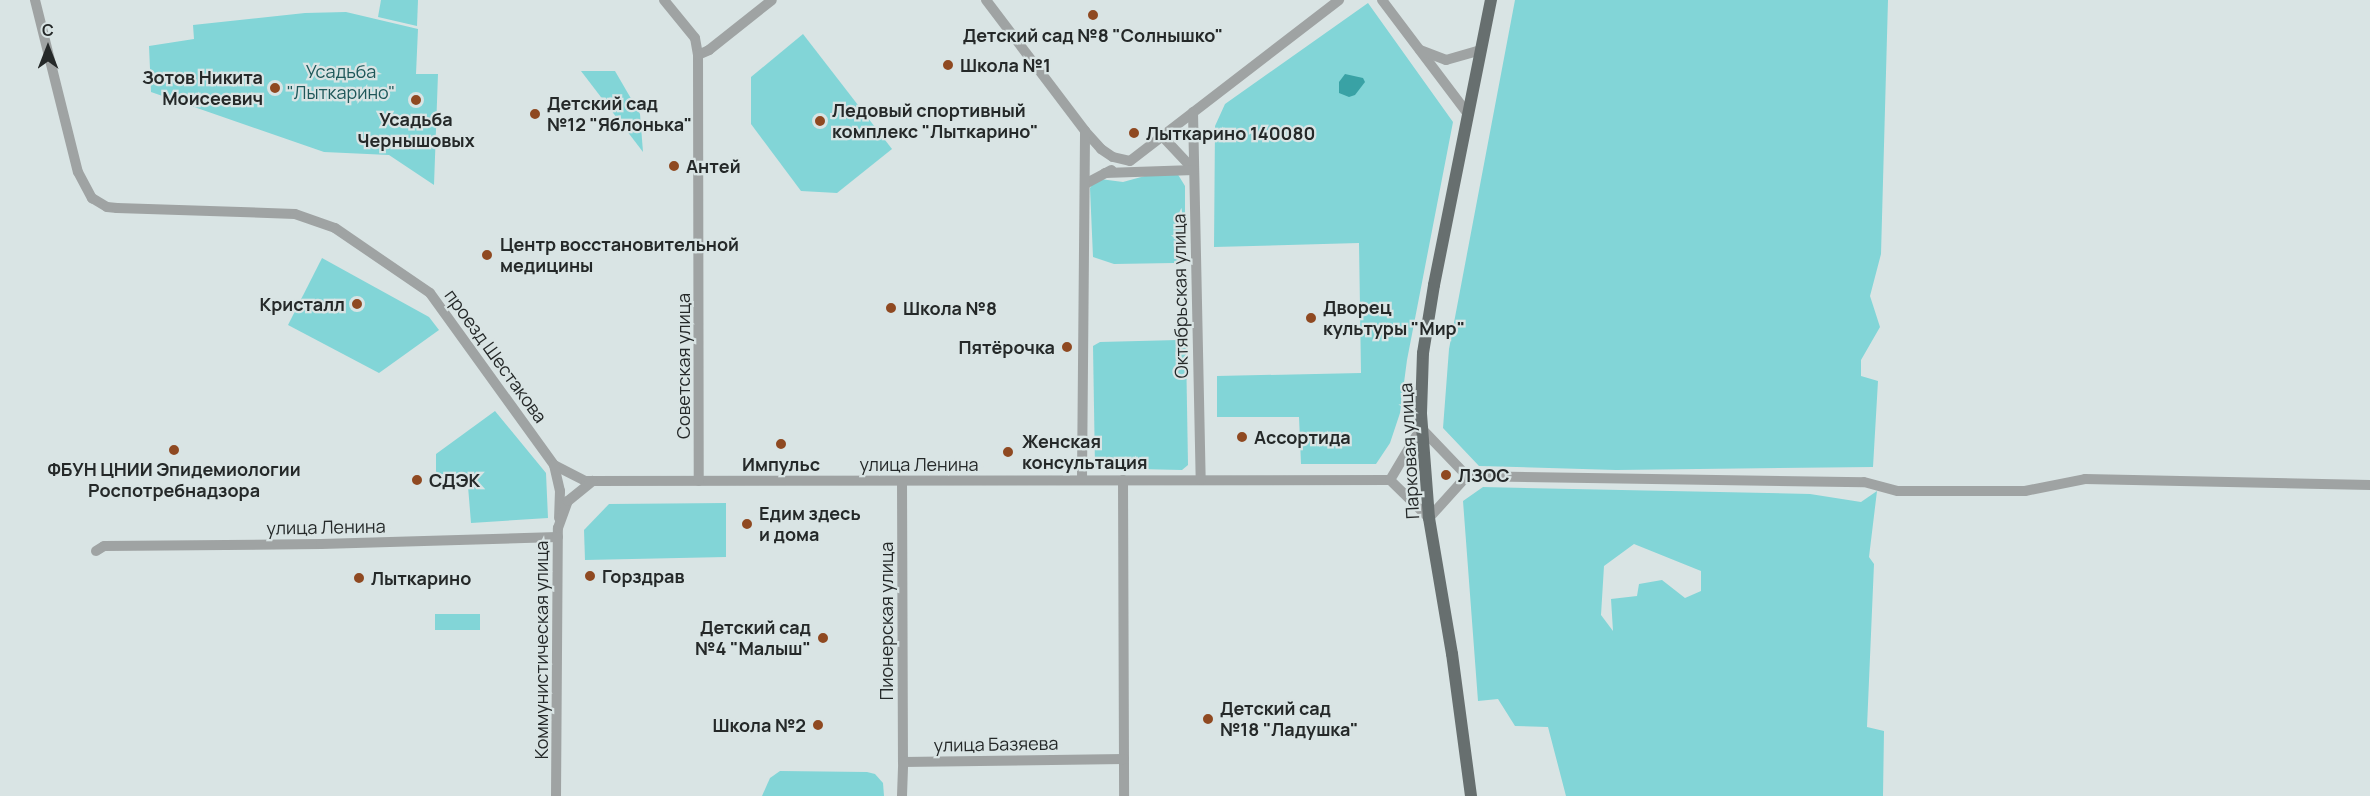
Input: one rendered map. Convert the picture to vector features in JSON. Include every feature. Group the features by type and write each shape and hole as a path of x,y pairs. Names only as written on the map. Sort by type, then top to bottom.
{"main road":[{"name":"Парковая улица","path":"1471,796 1452,654 1429,518 1422,428 1425,342 1467,113 1491,0"}],"street":[{"name":"проезд Шестакова","path":"35,0 84,186 99,203 126,209 295,214 335,228 430,293 554,465 586,482 593,481"},
{"path":"664,0 695,38 698,55 709,50 772,0"},
{"path":"986,0 1101,149 1113,157 1134,158"},
{"path":"1085,184 1134,158 1163,137 1339,0"},
{"path":"1382,0 1467,113"},
{"path":"1419,49 1446,60 1480,50"},
{"name":"Советская улица","path":"698,55 699,481"},
{"name":"Октябрьская улица","path":"1193,112 1201,480"},
{"path":"1082,479 1085,131"},
{"path":"1163,137 1194,170"},
{"path":"1105,173 1194,170"},
{"path":"1467,476 1429,518 1390,480 1422,428 1467,476 1864,482 1898,491 2025,491 2085,479 2370,485"},
{"path":"554,465 560,491 558,532"},
{"path":"1123,480 1124,796"},
{"name":"улица Ленина","path":"593,481 1390,480"},
{"name":"Коммунистическая улица","path":"556,796 558,532 568,501 593,481"},
{"name":"Пионерская улица","path":"902,481 903,762"},
{"name":"улица Ленина","path":"96,552 105,546 330,544 558,532"},
{"name":"улица Базяева","path":"903,762 1124,759"},
{"path":"902,796 903,762"}],"green space":[{"path":"381,0 418,0 417,26 378,17"},
{"path":"1515,0 1888,0 1881,254 1870,296 1880,327 1861,360 1861,376 1878,381 1873,467 1616,470 1479,466 1443,428 1449,349"},
{"path":"1368,3 1453,122 1407,360 1400,413 1390,443 1376,464 1301,464 1299,417 1217,417 1217,376 1361,373 1359,243 1214,247 1215,126 1225,104"},
{"name":"Усадьба \"Лыткарино\"","path":"346,12 418,29 416,74 438,74 434,185 389,155 324,152 151,92 149,46 194,39 193,25 305,13"},
{"path":"803,34 892,149 837,193 801,191 751,124 751,77"},
{"path":"581,71 615,71 640,114 643,152"},
{"path":"1163,171 1177,173 1185,186 1185,248 1179,260 1174,263 1114,264 1093,257 1090,188 1094,182 1100,179 1123,182"},
{"path":"322,258 429,317 439,330 379,373 288,325"},
{"path":"1178,340 1186,347 1188,465 1182,470 1095,468 1093,346 1100,342"},
{"path":"495,411 546,473 548,518 471,523 467,474 436,474 436,454"},
{"path":"1483,487 1810,494 1861,502 1877,491 1869,557 1874,564 1867,727 1884,731 1883,796 1566,796 1548,727 1515,726 1498,699 1478,701 1463,501","holes":["1634,544 1701,571 1701,591 1685,598 1662,580 1639,584 1637,596 1611,599 1613,631 1601,615 1604,566"]},
{"path":"726,503 726,557 585,560 584,530 609,504"},
{"path":"435,614 480,614 480,630 435,630"},
{"path":"780,771 867,772 875,774 883,783 884,796 762,796 770,778"}],"shaded area":[{"path":"1345,74 1363,78 1365,82 1355,95 1349,97 1339,93 1339,82"}],"place":[{"name":"Детский сад №8 \"Солнышко\"","path":"1093,15"},
{"name":"Школа №1","path":"948,65"},
{"name":"Зотов Никита Моисеевич","path":"275,88"},
{"name":"Усадьба Чернышовых","path":"416,100"},
{"name":"Детский сад №12 \"Яблонька\"","path":"535,114"},
{"name":"Ледовый спортивный комплекс \"Лыткарино\"","path":"820,121"},
{"name":"Лыткарино 140080","path":"1134,133"},
{"name":"Антей","path":"674,166"},
{"name":"Центр восстановительной медицины","path":"487,255"},
{"name":"Кристалл","path":"357,304"},
{"name":"Школа №8","path":"891,308"},
{"name":"Дворец культуры \"Мир\"","path":"1311,318"},
{"name":"Пятёрочка","path":"1067,347"},
{"name":"Ассортида","path":"1242,437"},
{"name":"Импульс","path":"781,444"},
{"name":"ФБУН ЦНИИ Эпидемиологии Роспотребнадзора","path":"174,450"},
{"name":"Женская консультация","path":"1008,452"},
{"name":"ЛЗОС","path":"1446,475"},
{"name":"СДЭК","path":"417,480"},
{"name":"Едим здесь и дома","path":"747,524"},
{"name":"Горздрав","path":"590,576"},
{"name":"Лыткарино","path":"359,578"},
{"name":"Детский сад №4 \"Малыш\"","path":"823,638"},
{"name":"Детский сад №18 \"Ладушка\"","path":"1208,719"},
{"name":"Школа №2","path":"818,725"}]}
